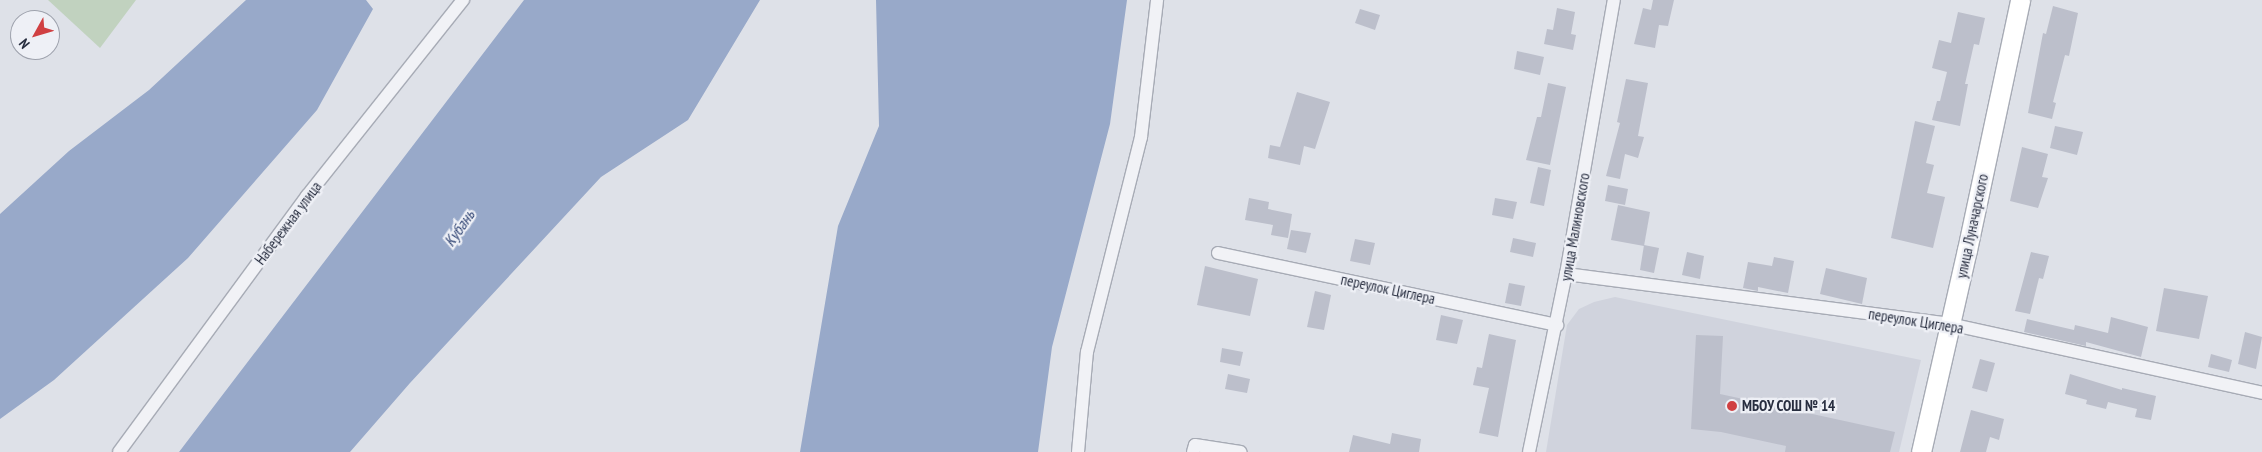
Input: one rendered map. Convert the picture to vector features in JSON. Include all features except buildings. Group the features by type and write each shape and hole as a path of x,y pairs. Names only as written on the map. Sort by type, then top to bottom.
{"street":[{"name":"Набережная улица","path":"119,452 307,196 463,0"},
{"path":"1078,452 1086,352 1142,137 1157,0"},
{"name":"улица Малиновского","path":"1529,452 1557,324 1614,0"},
{"name":"улица Луначарского","path":"1921,452 1967,250 2020,0"},
{"name":"переулок Циглера","path":"1218,253 1557,324"},
{"name":"переулок Циглера","path":"1566,274 1949,324 2262,393"},
{"path":"1194,452 1195,446 1240,452"}],"shaded area":[{"name":"МБОУ СОШ № 14","path":"1615,297 1921,360 1899,452 1546,452 1567,325 1579,309 1594,302"}],"green space":[{"path":"48,0 136,0 100,48"}],"water":[{"path":"246,0 366,0 373,9 317,110 188,258 54,380 0,419 0,214 69,151 149,90"},
{"name":"Кубань","path":"524,0 760,0 688,120 601,177 410,383 350,452 179,452"},
{"path":"876,0 1127,0 1110,124 1052,347 1038,452 800,452 838,226 879,126"}],"place":[{"name":"МБОУ СОШ № 14","path":"1732,406"}]}
